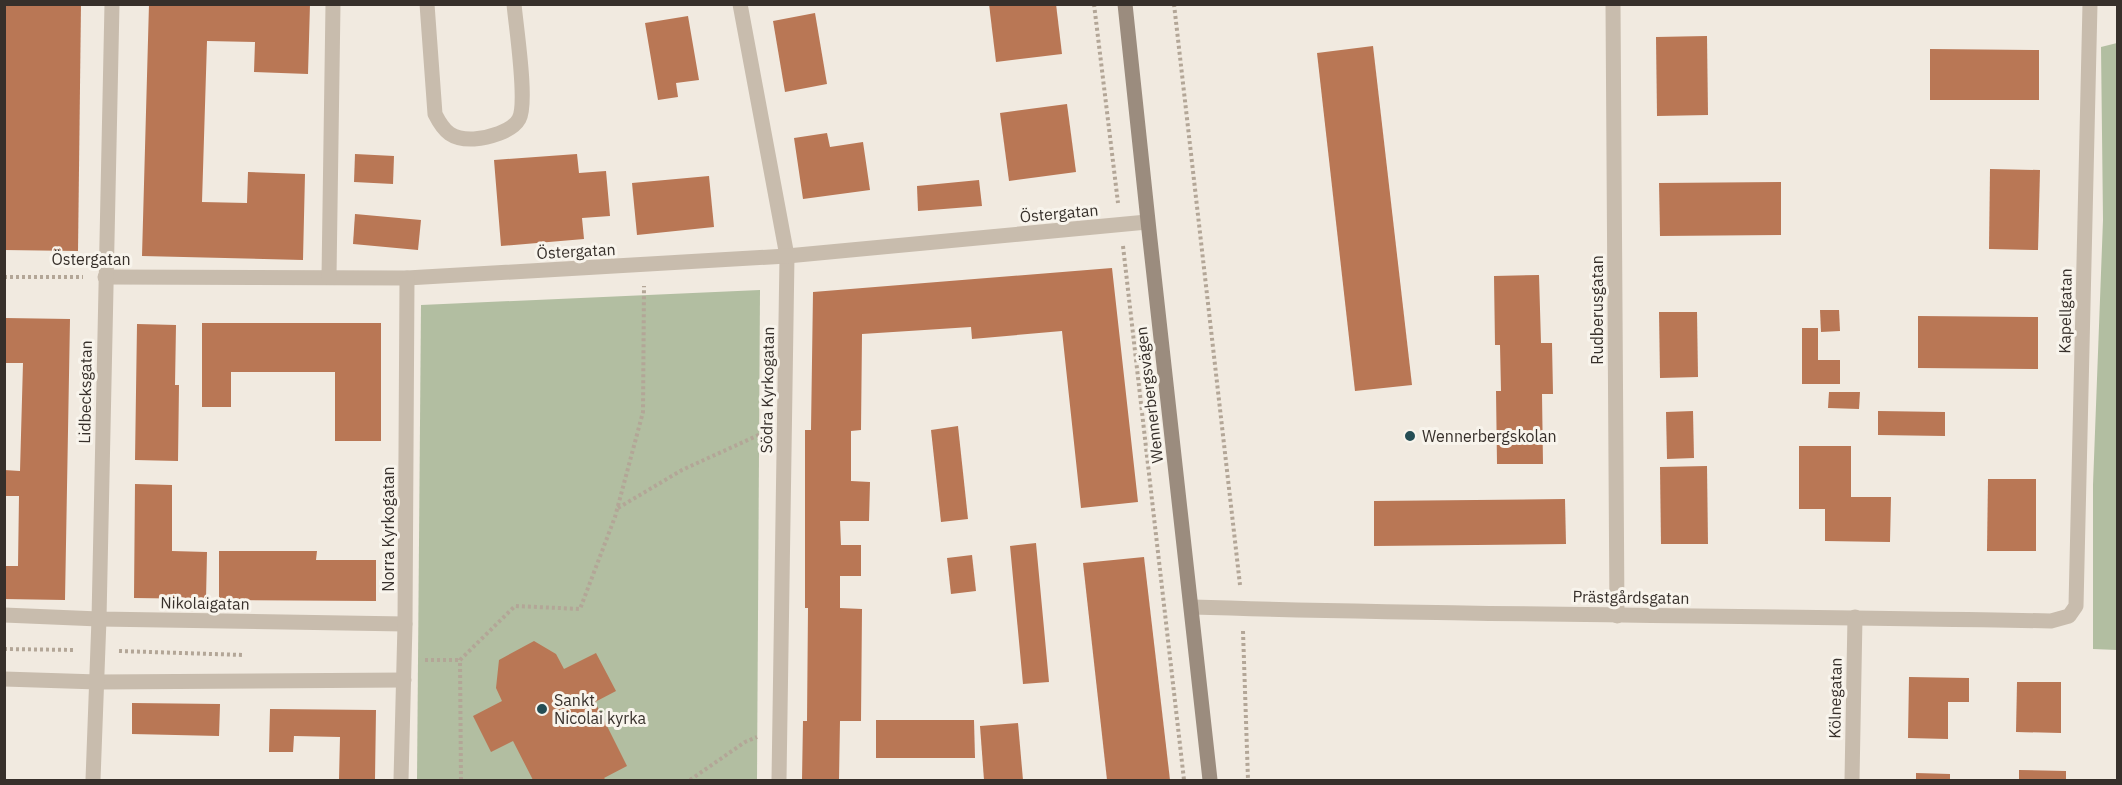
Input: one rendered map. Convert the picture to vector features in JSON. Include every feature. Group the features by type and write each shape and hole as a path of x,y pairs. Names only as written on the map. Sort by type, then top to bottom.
{"main road":[{"name":"Wennerbergsvägen","path":"1125,4 1147,222 1210,780"}],"street":[{"name":"Lidbecksgatan","path":"93,780 98,682 112,4"},
{"path":"329,277 333,4"},
{"path":"427,4 435,114 443,130 455,137 473,139 502,134 519,120 523,100 514,4"},
{"name":"Södra Kyrkogatan","path":"740,4 787,256 779,780"},
{"name":"Rudberusgatan","path":"1613,4 1617,616"},
{"name":"Kapellgatan","path":"2069,616 2076,606 2090,4"},
{"name":"Östergatan","path":"105,277 407,278 787,256 1147,222"},
{"name":"Norra Kyrkogatan","path":"401,780 405,624 407,278"},
{"name":"Prästgårdsgatan","path":"1192,607 1617,616 2051,621 2069,616"},
{"name":"Nikolaigatan","path":"4,615 99,619 405,624"},
{"name":"Kölnegatan","path":"1852,780 1855,617"},
{"path":"4,679 98,682 404,680"}],"path":[{"path":"1094,4 1184,780"},
{"path":"1174,4 1242,609 1248,780"},
{"path":"404,660 459,660 515,606 580,609 617,508 643,412 644,265"},
{"name":"Östergatan","path":"4,277 105,277"},
{"path":"617,508 682,470 784,424"},
{"path":"4,649 251,655"},
{"path":"459,660 461,780"},
{"path":"690,780 745,742 780,729"}],"green space":[{"path":"2117,43 2118,650 2093,649 2093,485 2103,220 2101,47"},
{"path":"760,290 757,780 417,780 421,305"}],"building":[{"path":"4,4 81,4 78,251 4,250"},
{"path":"149,4 310,4 308,74 254,72 255,42 207,41 202,202 247,203 248,172 305,174 303,260 142,256"},
{"path":"989,4 1056,4 1062,54 996,62"},
{"path":"815,13 827,84 785,92 773,21"},
{"path":"688,16 699,80 676,83 678,97 658,100 645,23"},
{"path":"1707,36 1708,115 1657,116 1656,37"},
{"path":"1373,46 1412,385 1355,391 1317,53"},
{"path":"1930,49 2039,50 2039,100 1930,100"},
{"path":"1067,104 1076,172 1009,181 1000,113"},
{"path":"827,133 830,147 863,142 870,190 803,199 794,138"},
{"path":"355,154 394,156 393,184 354,182"},
{"path":"577,154 579,173 606,171 610,216 582,218 584,239 501,246 494,160"},
{"path":"1990,169 2040,170 2038,250 1989,249"},
{"path":"709,176 714,227 637,235 632,183"},
{"path":"979,180 982,206 918,211 917,186"},
{"path":"1781,182 1781,235 1660,236 1659,183"},
{"path":"355,214 421,220 418,250 353,244"},
{"path":"1112,268 1138,502 1081,508 1062,331 972,339 971,327 862,334 861,430 851,431 851,481 870,482 869,521 840,521 841,545 861,545 861,576 840,576 840,608 862,609 861,721 840,721 839,780 802,780 803,721 807,721 808,608 805,608 805,430 811,430 813,292"},
{"path":"1539,275 1541,343 1552,343 1553,394 1542,394 1543,464 1497,464 1496,391 1501,391 1500,345 1495,345 1494,276"},
{"path":"1820,310 1839,310 1840,331 1821,332"},
{"path":"1659,312 1697,312 1698,377 1660,378"},
{"path":"1918,316 2038,317 2038,369 1918,368"},
{"path":"5,318 70,319 65,600 4,599 4,566 18,566 19,496 4,496 4,470 20,471 23,363 5,363"},
{"path":"202,323 381,323 381,441 335,441 335,372 231,372 231,407 202,407"},
{"path":"137,324 176,325 175,385 179,385 178,461 135,460"},
{"path":"1802,328 1818,328 1818,360 1840,360 1840,384 1802,384"},
{"path":"1829,392 1860,392 1859,409 1828,408"},
{"path":"1693,411 1694,458 1667,459 1666,412"},
{"path":"1878,411 1945,412 1945,436 1878,435"},
{"path":"958,426 968,519 941,522 931,430"},
{"path":"1799,446 1851,446 1851,497 1891,497 1890,542 1825,541 1825,509 1799,509"},
{"path":"1707,466 1708,544 1661,544 1660,467"},
{"path":"1988,479 2036,479 2036,551 1987,551"},
{"path":"135,484 172,485 172,551 207,552 206,599 134,598"},
{"path":"1565,499 1566,544 1374,546 1374,501"},
{"path":"1036,543 1049,682 1023,684 1010,546"},
{"path":"219,551 317,551 316,560 376,560 376,601 219,600"},
{"path":"972,555 976,591 951,594 947,558"},
{"path":"1144,557 1170,780 1107,780 1083,563"},
{"name":"Sankt Nicolai kyrka","path":"534,641 556,654 564,669 596,653 616,691 595,702 627,766 604,778 606,780 533,780 513,741 491,752 473,716 502,701 496,688 499,660"},
{"path":"1909,677 1969,678 1969,702 1948,702 1948,739 1908,738"},
{"path":"2017,682 2061,682 2061,733 2016,732"},
{"path":"132,703 220,704 219,736 132,734"},
{"path":"270,709 376,710 375,780 339,780 340,737 294,736 293,752 269,752"},
{"path":"876,720 974,720 975,758 876,758"},
{"path":"1018,723 1023,780 984,780 980,726"},
{"path":"2019,770 2066,771 2066,780 2019,780"},
{"path":"1916,773 1950,774 1950,780 1916,780"}],"place":[{"name":"Wennerbergskolan","path":"1410,436"},
{"name":"Sankt Nicolai kyrka","path":"542,709"}]}
